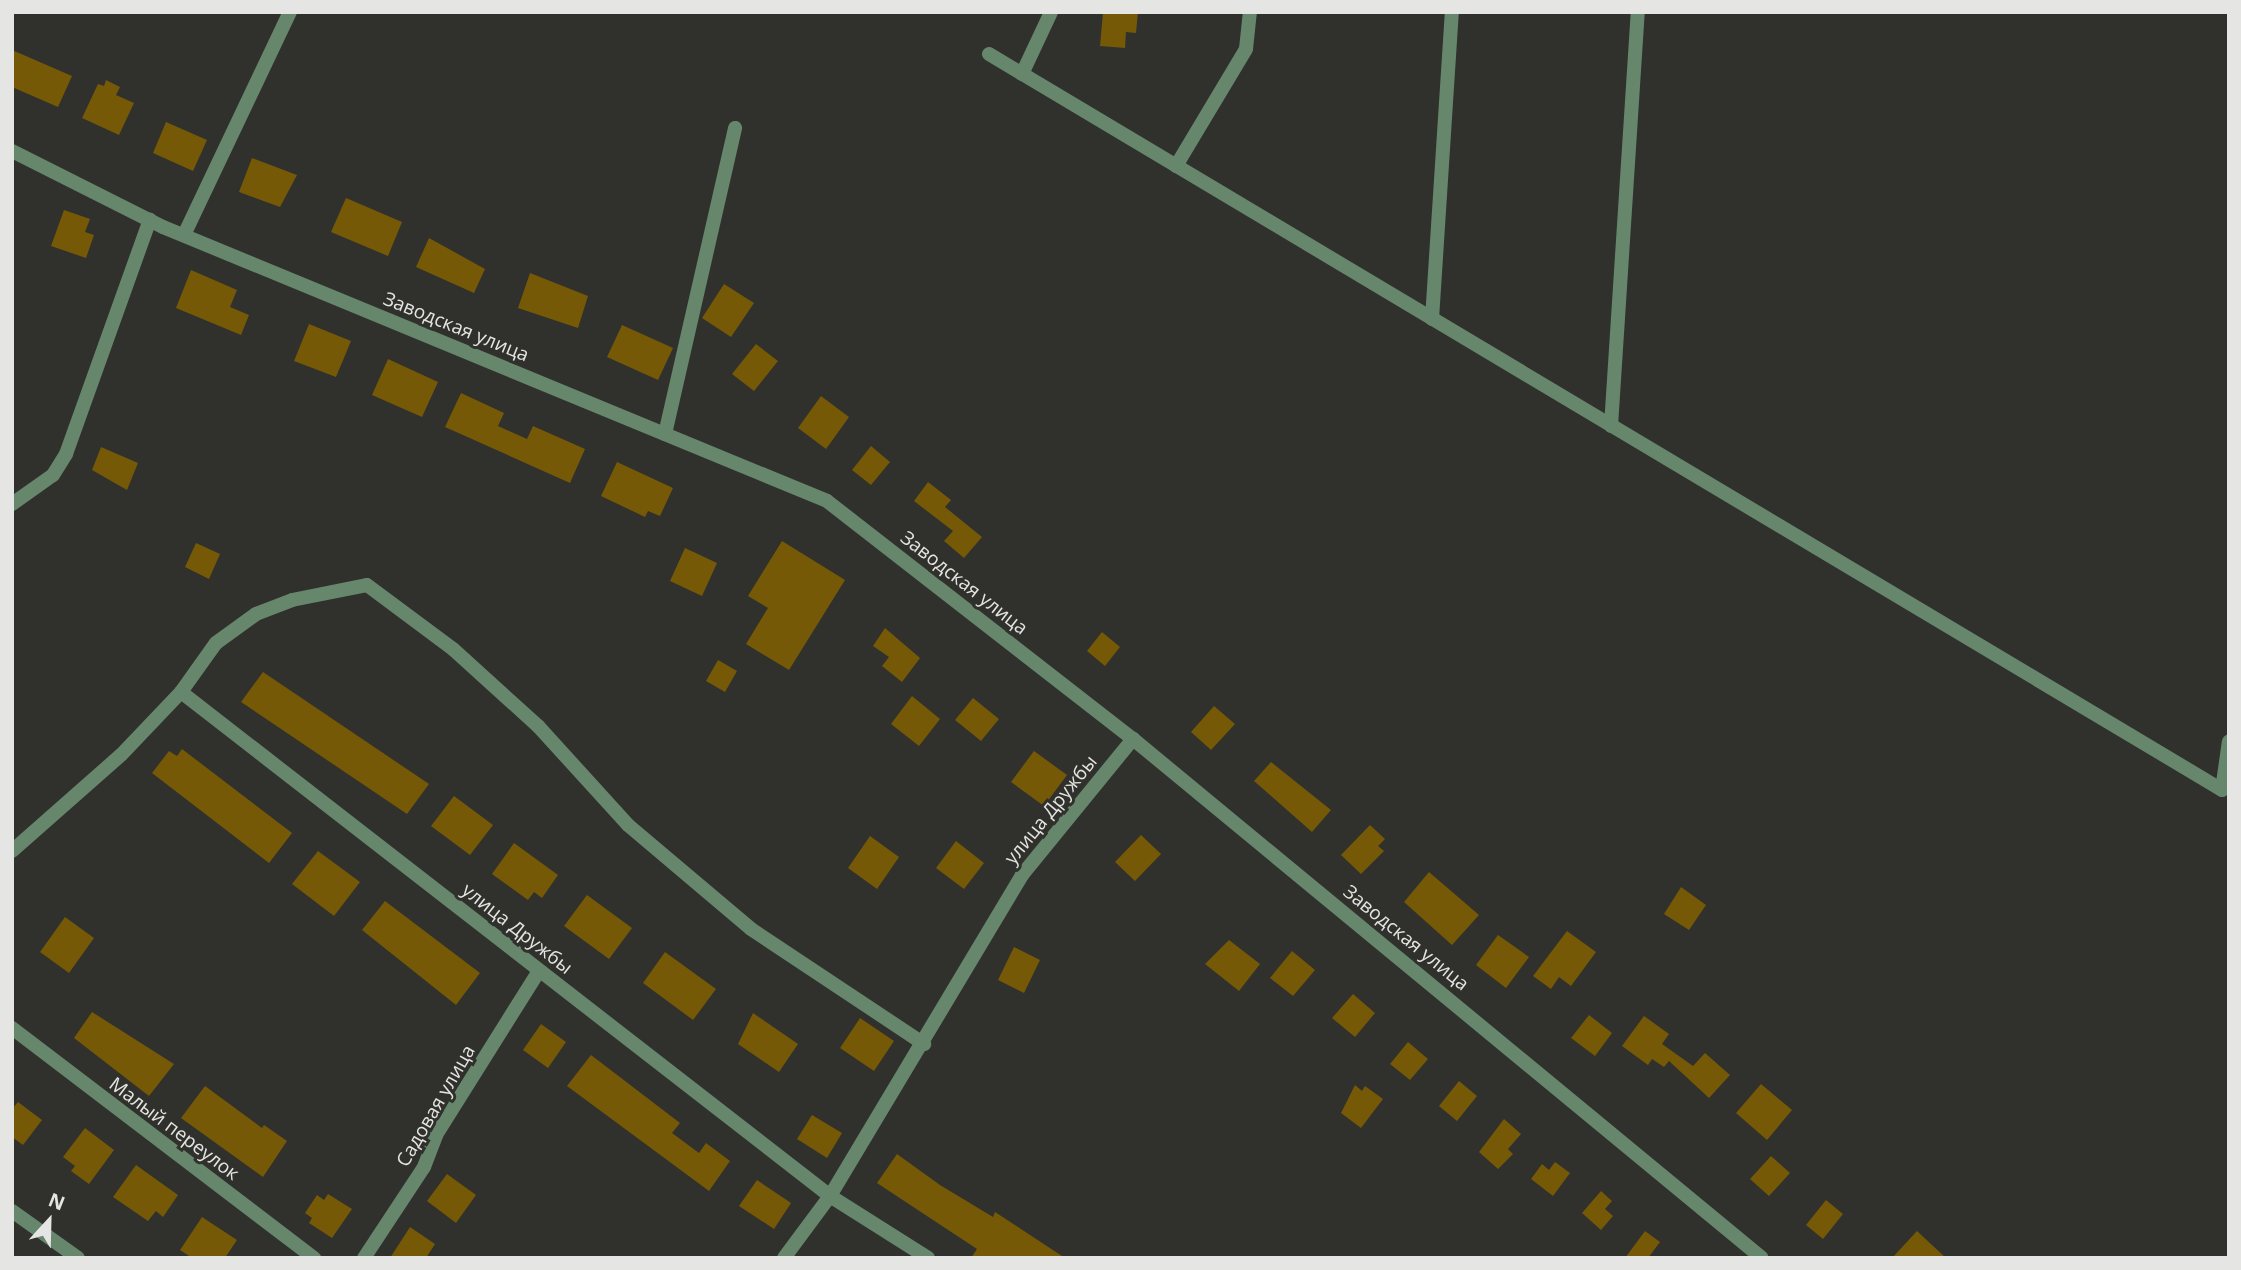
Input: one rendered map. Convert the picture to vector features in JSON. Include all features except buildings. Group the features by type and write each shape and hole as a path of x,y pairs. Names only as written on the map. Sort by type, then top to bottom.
{"street":[{"path":"184,235 290,12"},
{"path":"1022,74 1051,12"},
{"path":"1177,166 1246,49 1250,12"},
{"path":"1432,319 1452,12"},
{"path":"1611,426 1638,12"},
{"path":"989,54 2222,790 2229,741"},
{"path":"665,434 735,128"},
{"name":"Заводская улица","path":"12,151 184,235 827,501 1133,738 1762,1258"},
{"path":"12,504 53,475 66,454 150,220"},
{"path":"12,851 121,755 181,692 216,643 256,614 292,600 367,585 472,666 538,726 628,825 751,929 925,1044"},
{"name":"улица Дружбы","path":"181,692 830,1196 928,1258"},
{"name":"улица Дружбы","path":"784,1258 830,1196 925,1044 1021,875 1133,738"},
{"name":"Садовая улица","path":"363,1258 425,1167 436,1135 539,971"},
{"name":"Малый переулок","path":"12,1028 314,1258"},
{"path":"12,1211 78,1258"}]}
